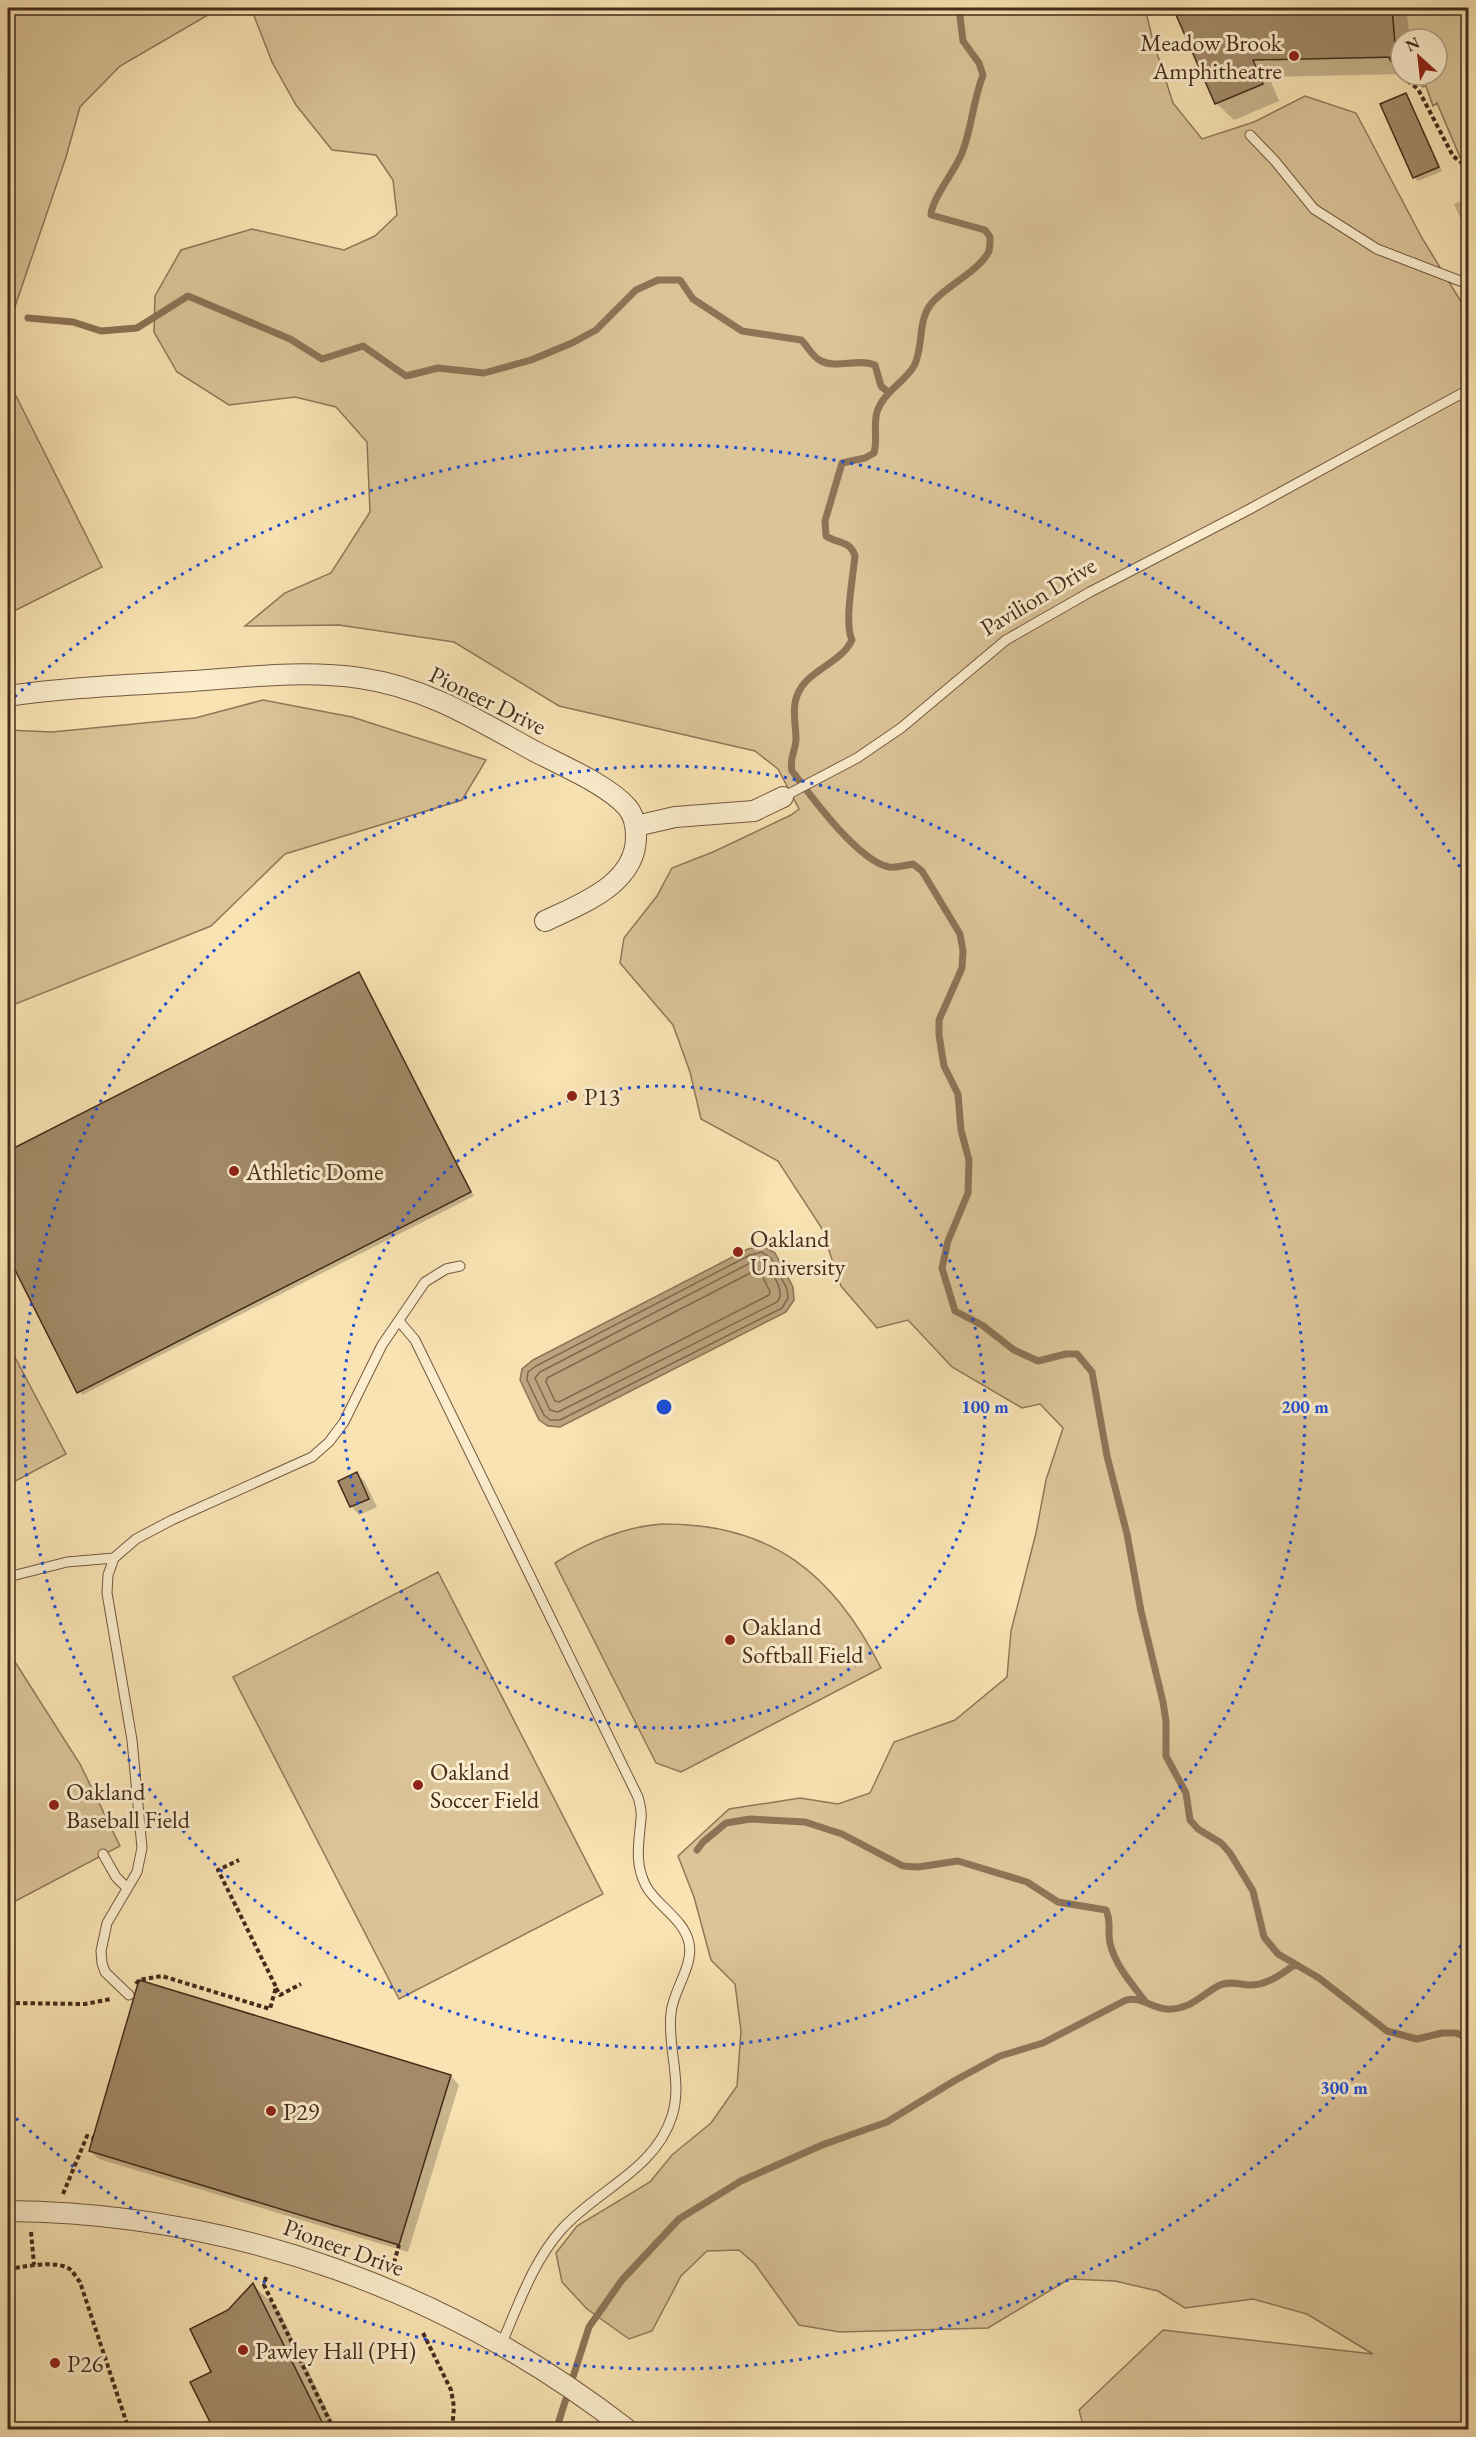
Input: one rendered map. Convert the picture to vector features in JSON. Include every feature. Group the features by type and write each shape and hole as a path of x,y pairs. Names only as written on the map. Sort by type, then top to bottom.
{"street":[{"name":"Pioneer Drive","path":"8,696 87,687 286,674 324,674 372,680 438,700 477,718 610,793 628,808 636,826"},
{"name":"Pavilion Drive","path":"636,826 675,818 754,811 783,797"},
{"path":"545,921 590,899 622,876 632,860 636,844 636,826"},
{"name":"Pioneer Drive","path":"8,2211 75,2213 148,2221 220,2234 276,2248 337,2268 397,2292 501,2345 628,2430"}],"lane":[{"path":"1250,135 1275,161 1314,209 1377,249 1468,284"},
{"name":"Pavilion Drive","path":"783,797 857,758 901,728 1006,640 1090,592 1248,510 1468,390"},
{"path":"129,1995 105,1972 101,1952 106,1923 137,1872 142,1848 132,1740 107,1593 108,1575 114,1558 136,1539 172,1520 312,1457 330,1442 344,1422 382,1345 425,1282 446,1269 460,1266"},
{"path":"399,1321 415,1340 638,1797 642,1817 637,1854 647,1887 682,1928 689,1942 689,1960 671,2007 671,2049 677,2098 671,2119 661,2139 647,2157 561,2230 533,2274 501,2345"},
{"path":"8,1577 67,1562 114,1558"},
{"path":"103,1854 116,1877 127,1888"}],"path":[{"path":"1415,87 1454,156 1468,168"},
{"path":"239,1860 218,1870 280,1995 301,1984"},
{"path":"8,2003 85,2004 129,1995 139,1980 162,1976 270,2009 276,1987"},
{"path":"63,2195 87,2136 93,2138"},
{"path":"30,2226 34,2265"},
{"path":"391,2271 399,2245"},
{"path":"8,2269 34,2265 58,2265 70,2269 80,2282 129,2430"},
{"path":"266,2277 264,2285 334,2430"},
{"path":"423,2333 451,2390 454,2407 452,2430"}],"shaded area":[{"path":"8,8 220,8 120,66 80,107 66,157 9,324 8,337"},
{"path":"251,8 1145,8 1173,103 1202,139 1254,122 1305,96 1356,113 1422,238 1468,313 1468,2429 1084,2429 1079,2410 1163,2330 1373,2354 1307,2314 1253,2299 1185,2308 1158,2291 1115,2281 1069,2279 988,2328 840,2332 799,2325 755,2264 739,2250 707,2251 681,2276 652,2331 629,2339 587,2309 562,2282 556,2253 577,2226 650,2182 672,2155 711,2123 737,2086 741,2031 735,1984 711,1960 694,1897 678,1856 729,1809 800,1798 838,1804 870,1793 894,1742 955,1720 1007,1677 1011,1631 1036,1533 1046,1480 1063,1428 1040,1404 1022,1408 952,1367 908,1320 877,1328 841,1286 821,1227 778,1161 701,1119 690,1072 673,1025 620,963 624,938 657,896 672,868 713,852 799,809 778,769 755,751 559,706 454,642 339,625 245,626 285,593 331,573 370,512 367,442 336,407 295,397 229,405 177,372 154,332 155,296 181,250 252,229 344,250 375,236 397,215 393,180 376,155 332,150 296,105 272,62"},
{"path":"1392,8 1468,8 1468,166 1460,157 1437,103 1433,106 1426,87 1449,87 1449,27 1394,27"},
{"path":"8,380 102,567 8,614"},
{"path":"263,700 352,717 486,760 462,800 285,854 211,926 8,1007 8,730 52,732 195,718"},
{"path":"8,1344 66,1454 8,1485"},
{"name":"Oakland Softball Field","path":"662,1524 701,1526 736,1533 767,1544 795,1560 820,1581 842,1606 863,1635 881,1668 681,1772 656,1763 555,1563 580,1548 619,1532"},
{"name":"Oakland Soccer Field","path":"438,1572 603,1894 399,1999 233,1677"},
{"name":"Oakland Baseball Field","path":"8,1651 80,1764 120,1846 8,1905"}],"water":[{"path":"763,1246 775,1253 793,1287 794,1300 786,1312 560,1427 548,1426 539,1420 520,1380 522,1369 533,1360 748,1249"}],"building":[{"name":"Meadow Brook Amphitheatre","path":"1173,8 1392,8 1394,27 1389,27 1389,57 1253,60 1263,84 1215,104"},
{"path":"1406,93 1439,167 1413,178 1380,104"},
{"name":"Athletic Dome","path":"359,972 471,1192 77,1393 8,1256 8,1151"},
{"path":"357,1472 369,1499 350,1507 338,1481"},
{"name":"P29","path":"139,1980 451,2075 399,2245 89,2151"},
{"name":"Pawley Hall (PH)","path":"253,2283 326,2430 214,2430 190,2382 211,2372 190,2329 228,2310"}],"waterway":[{"path":"959,8 963,41 979,63 983,75 962,153 935,201 931,215 985,230 990,237 989,251 978,266 937,297 927,311 914,366 884,399 877,412 874,453 865,458 842,463 825,521 826,536 850,547 855,556 849,612 852,640 838,657 812,676 799,692 794,707 796,740 792,771 836,826 863,853 889,867 913,864 922,871 960,934 963,951 962,968 939,1020 939,1035 944,1066 958,1094 961,1130 969,1160 968,1193 948,1241 942,1268 955,1311 982,1325 1014,1350 1038,1361 1066,1354 1077,1354 1092,1372 1107,1456 1127,1534 1141,1611 1163,1702 1166,1721 1166,1756 1186,1793 1190,1820 1198,1829 1221,1843 1230,1853 1253,1891 1264,1937 1278,1954 1319,1978 1387,2031 1417,2039 1442,2033 1456,2033 1468,2038"},
{"path":"28,318 73,322 101,331 137,328 188,296 290,339 322,359 363,346 406,376 438,368 484,373 531,360 572,343 596,330 636,290 658,280 680,280 693,299 742,331 801,340 815,357 827,363 875,365 881,386 889,393"},
{"path":"697,1850 726,1823 750,1819 805,1822 842,1834 903,1866 918,1867 958,1861 1027,1882 1058,1902 1106,1910 1112,1951 1124,1973 1145,2001"},
{"path":"556,2430 589,2327 622,2280 679,2219 741,2181 822,2145 887,2122 1000,2056 1043,2043 1126,2000 1131,1999 1161,2008 1174,2009 1188,2005 1220,1985 1261,1984 1294,1965"}],"place":[{"name":"Meadow Brook Amphitheatre","path":"1294,56"},
{"name":"P13","path":"572,1096"},
{"name":"Athletic Dome","path":"234,1171"},
{"name":"Oakland University","path":"738,1252"},
{"name":"Oakland Softball Field","path":"730,1640"},
{"name":"Oakland Soccer Field","path":"418,1785"},
{"name":"Oakland Baseball Field","path":"54,1805"},
{"name":"P29","path":"271,2111"},
{"name":"Pawley Hall (PH)","path":"243,2350"},
{"name":"P26","path":"55,2363"}]}
